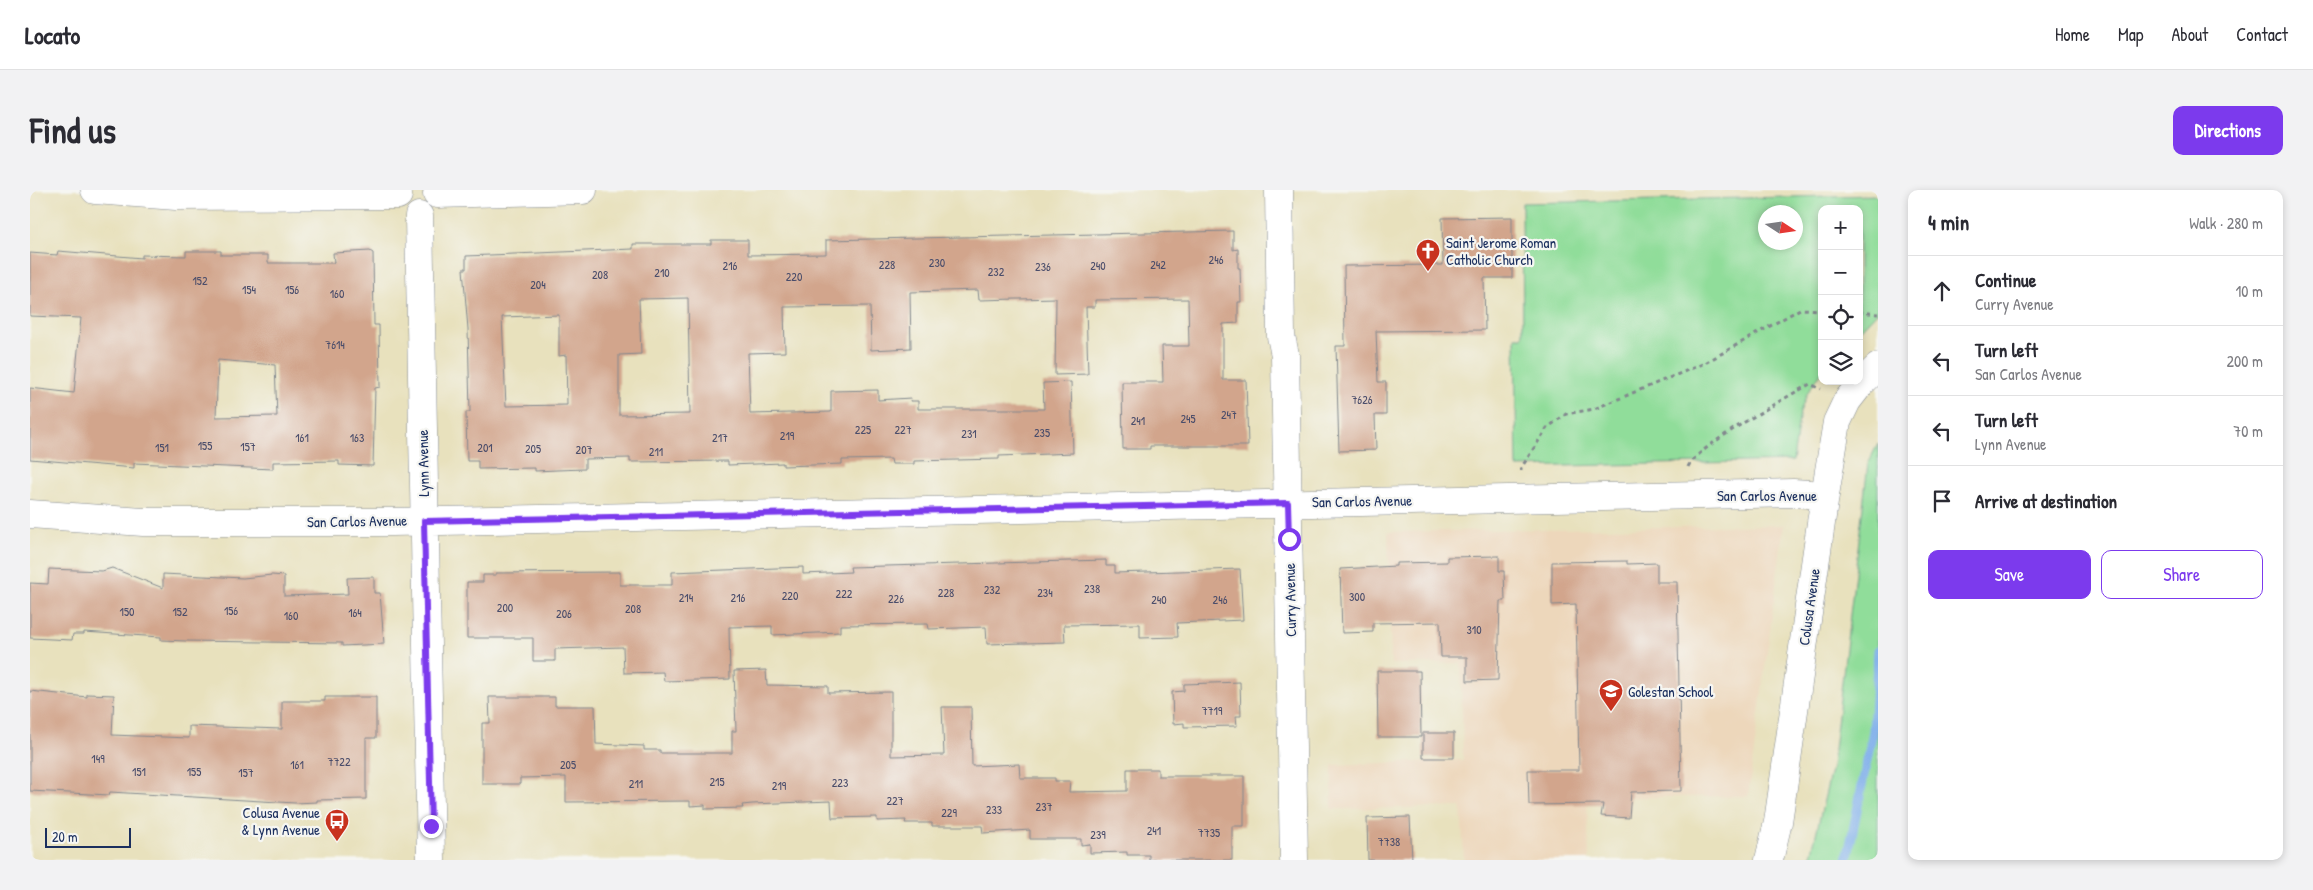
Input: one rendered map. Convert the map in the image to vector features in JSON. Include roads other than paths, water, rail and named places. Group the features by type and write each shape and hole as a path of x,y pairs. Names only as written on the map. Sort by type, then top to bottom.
{"street":[{"path":"95,190 176,196 399,192 398,202 406,213 419,216 433,209 437,202 437,192 583,190"},
{"name":"Curry Avenue","path":"1279,190 1281,336 1285,355 1294,860"},
{"name":"Lynn Avenue","path":"419,216 431,860"},
{"name":"Colusa Avenue","path":"1768,860 1778,822 1837,422 1847,401 1878,366"},
{"name":"San Carlos Avenue","path":"30,514 144,522 424,521 1793,493 1825,495"}],"waterway":[{"path":"1847,860 1873,731 1878,650"}],"place":[{"name":"Saint Jerome Roman Catholic Church","path":"1428,272"},
{"name":"Golestan School","path":"1611,712"},
{"name":"Colusa Avenue & Lynn Avenue","path":"337,842"}]}
